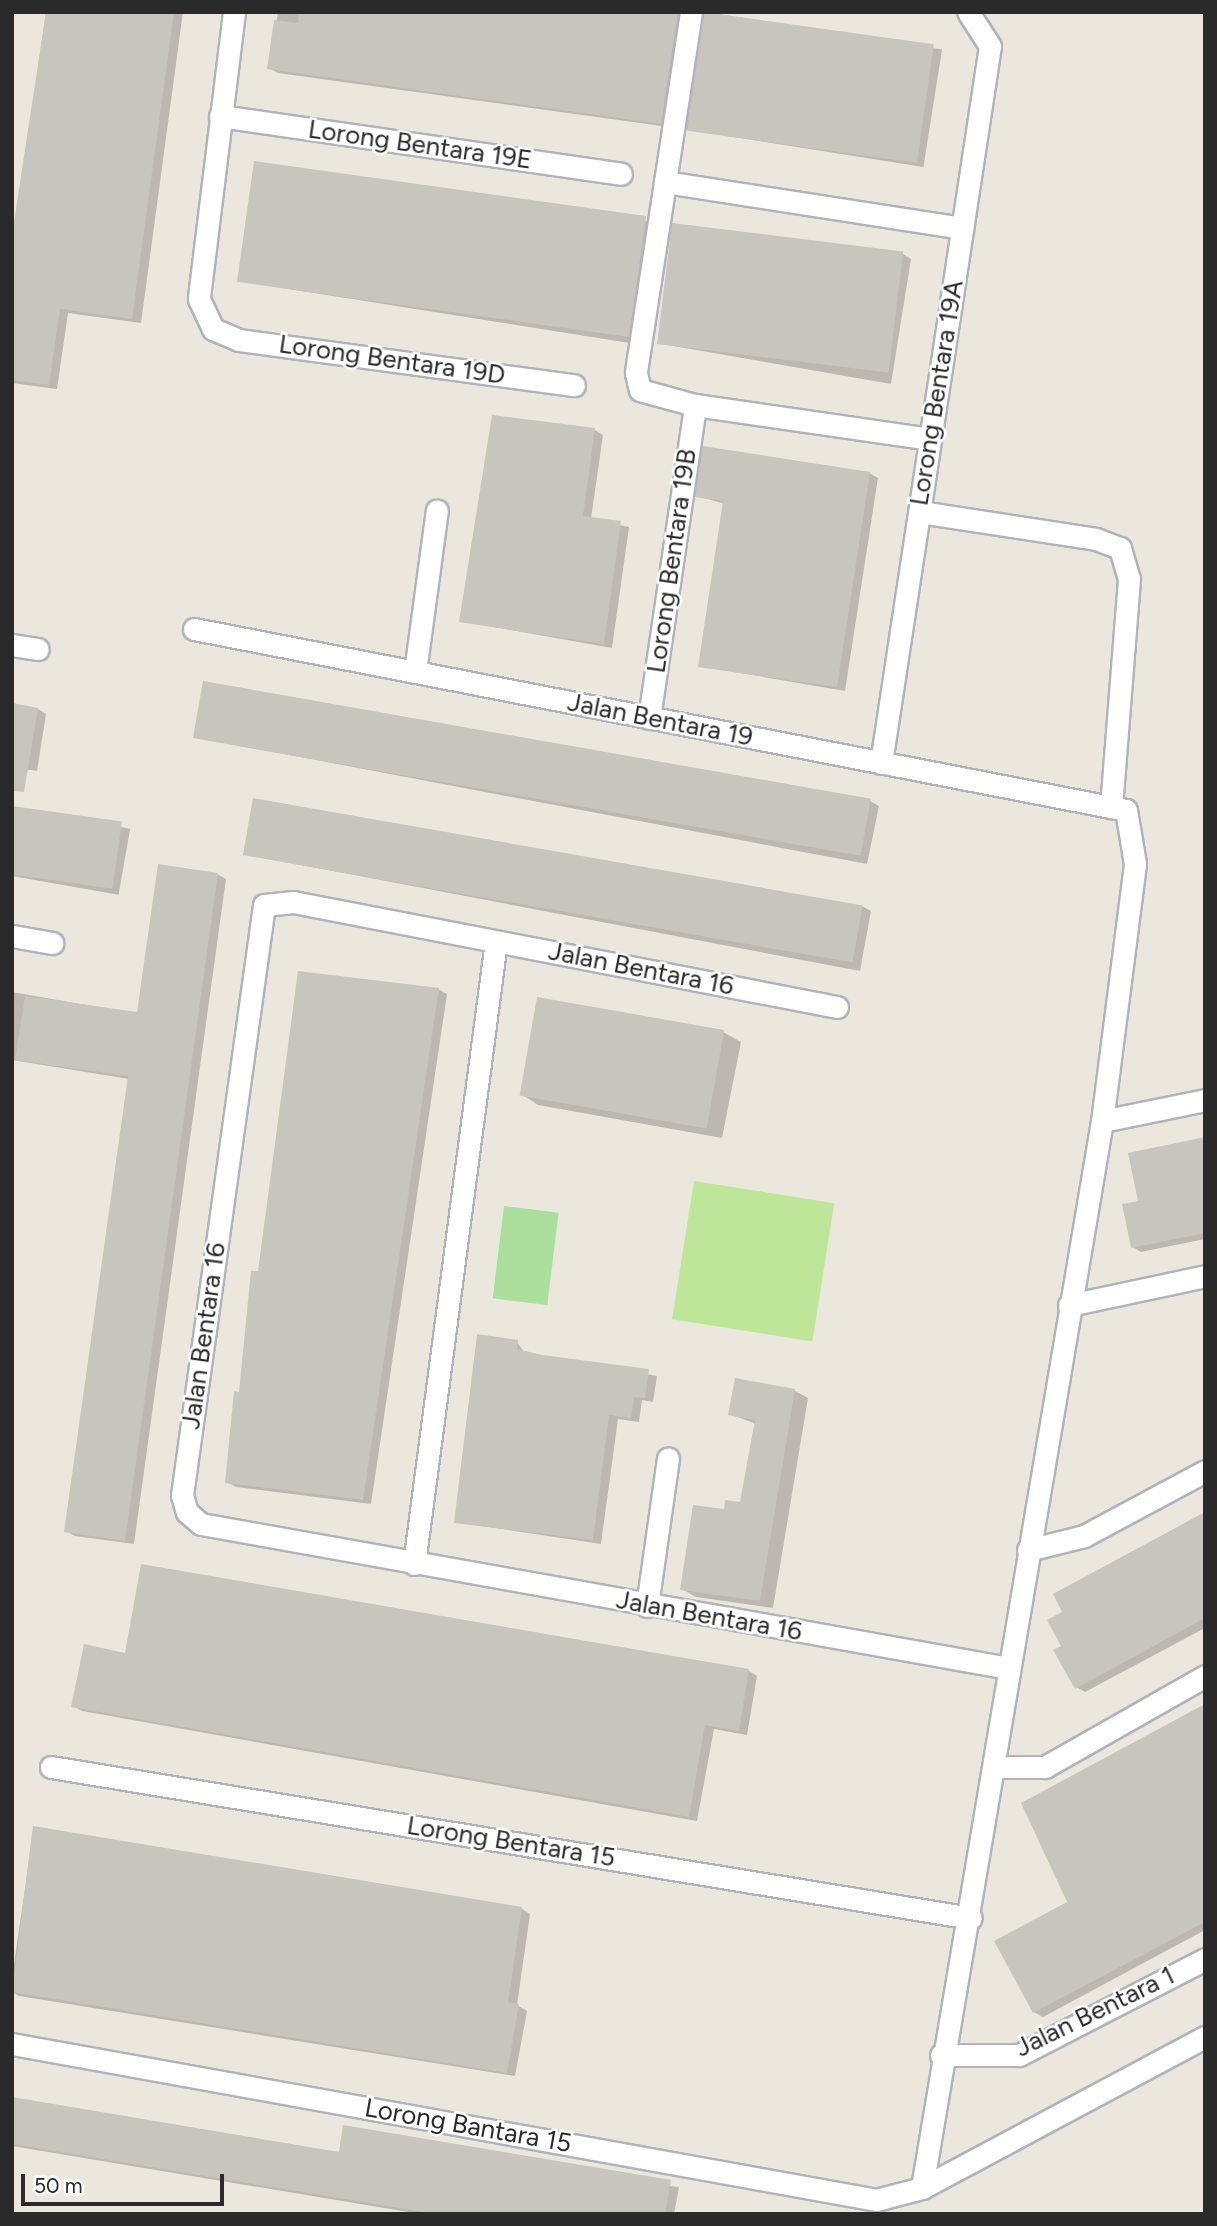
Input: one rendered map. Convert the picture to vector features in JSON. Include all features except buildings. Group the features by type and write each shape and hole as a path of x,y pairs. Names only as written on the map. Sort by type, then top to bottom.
{"street":[{"path":"220,116 234,12"},
{"path":"691,12 636,373 640,390 654,398 695,405 930,439"},
{"name":"Lorong Bentara 19A","path":"881,763 990,46 974,18"},
{"name":"Lorong Bentara 19E","path":"220,116 621,174"},
{"name":"Lorong Bentara 19D","path":"220,116 199,299 213,329 239,340 574,385"},
{"path":"665,182 962,228"},
{"name":"Lorong Bentara 19B","path":"649,718 695,405"},
{"path":"415,672 437,510"},
{"path":"920,512 1096,539 1120,548 1129,579 1118,809 1135,864 1102,1122 1028,1550 971,1918 941,2055 922,2188"},
{"name":"Jalan Bentara 19","path":"194,629 1118,809"},
{"path":"12,645 38,649"},
{"name":"Jalan Bentara 16","path":"837,1007 293,901 264,905 184,1481 187,1512 201,1524 647,1606 1009,1668"},
{"path":"12,936 52,943"},
{"path":"414,1564 496,941"},
{"path":"1102,1122 1205,1100"},
{"path":"1069,1306 1205,1276"},
{"path":"647,1606 668,1458"},
{"path":"1028,1550 1084,1536 1205,1471"},
{"path":"995,1767 1045,1767 1205,1676"},
{"name":"Lorong Bentara 15","path":"51,1767 971,1918"},
{"name":"Jalan Bentara 1","path":"941,2055 1019,2055 1205,1959"},
{"name":"Lorong Bantara 15","path":"12,2044 876,2200 922,2188 1205,2037"}],"green space":[{"path":"694,1181 834,1203 812,1341 672,1319"},
{"path":"504,1206 559,1213 547,1305 493,1298"}]}
